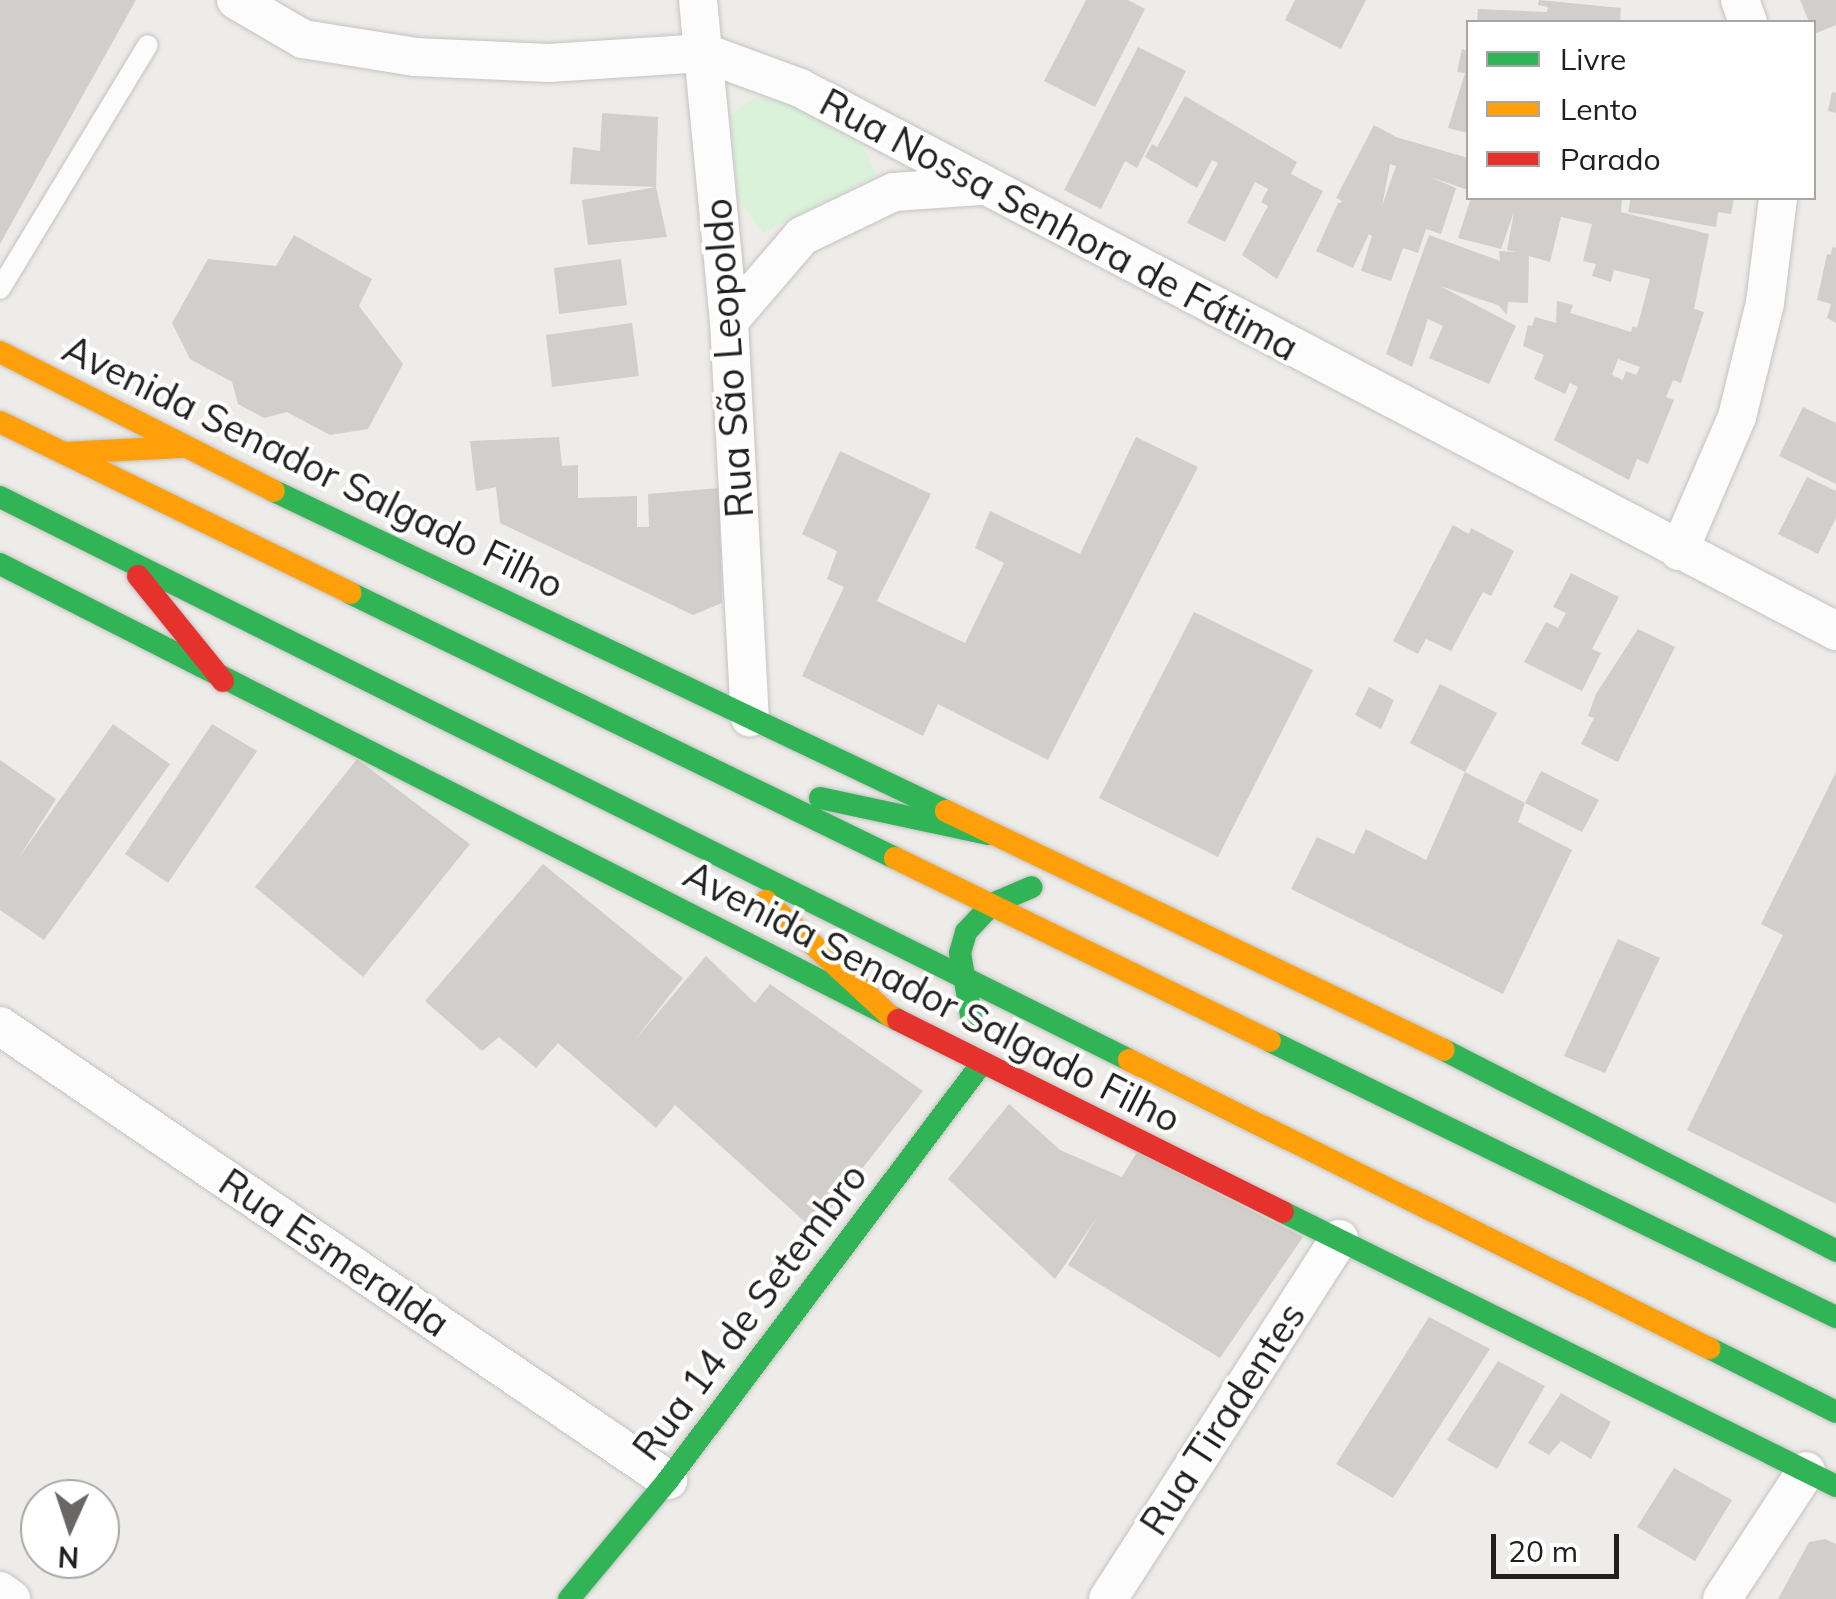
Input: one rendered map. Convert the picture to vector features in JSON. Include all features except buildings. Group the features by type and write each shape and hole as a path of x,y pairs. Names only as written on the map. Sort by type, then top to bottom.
{"street":[{"name":"Rua Nossa Senhora de Fátima","path":"236,0 303,38 415,57 549,64 705,52 800,88 1836,631"},
{"name":"Rua São Leopoldo","path":"698,0 729,321 750,717"},
{"path":"729,321 802,236 894,192 982,186"},
{"path":"1678,551 1737,418 1765,303 1778,200"},
{"name":"Avenida Senador Salgado Filho","path":"0,352 181,446 1104,891 1415,1036 1836,1250"},
{"path":"0,422 57,454 1836,1316"},
{"path":"57,454 181,446"},
{"name":"Avenida Senador Salgado Filho","path":"0,496 1836,1412"},
{"path":"127,562 223,680"},
{"name":"Avenida Senador Salgado Filho","path":"0,564 982,1063 1821,1478"},
{"path":"737,781 988,834"},
{"path":"720,858 890,1016"},
{"path":"982,1063 962,979 960,953 966,932 992,904 1035,886 1104,891"},
{"name":"Rua Esmeralda","path":"0,1026 668,1480"},
{"name":"Rua 14 de Setembro","path":"569,1599 668,1480 982,1063"},
{"name":"Rua Tiradentes","path":"1108,1599 1338,1239"},
{"path":"1722,1599 1821,1478"},
{"path":"0,1591 11,1599"}],"lane":[{"path":"0,289 148,45"}],"green space":[{"path":"753,98 784,100 863,147 877,175 763,233 738,200 730,115"}],"traffic: fast":[{"path":"274,491 946,811"},
{"path":"0,497 1129,1060"},
{"path":"0,564 898,1020"},
{"path":"350,593 895,858"},
{"path":"820,798 988,834"},
{"path":"972,1021 960,953 966,932 992,904 1032,887"},
{"path":"1270,1041 1836,1317"},
{"path":"1444,1050 1836,1251"},
{"path":"569,1599 668,1480 982,1063"},
{"path":"1283,1212 1836,1486"},
{"path":"1709,1348 1836,1412"}],"traffic: slow":[{"path":"0,352 274,491"},
{"path":"0,422 350,593"},
{"path":"64,453 181,447"},
{"path":"946,811 1444,1050"},
{"path":"895,858 1270,1041"},
{"path":"766,901 890,1016"},
{"path":"1129,1060 1709,1348"}],"traffic: jam":[{"path":"138,576 223,681"},
{"path":"898,1020 1283,1212"}]}
